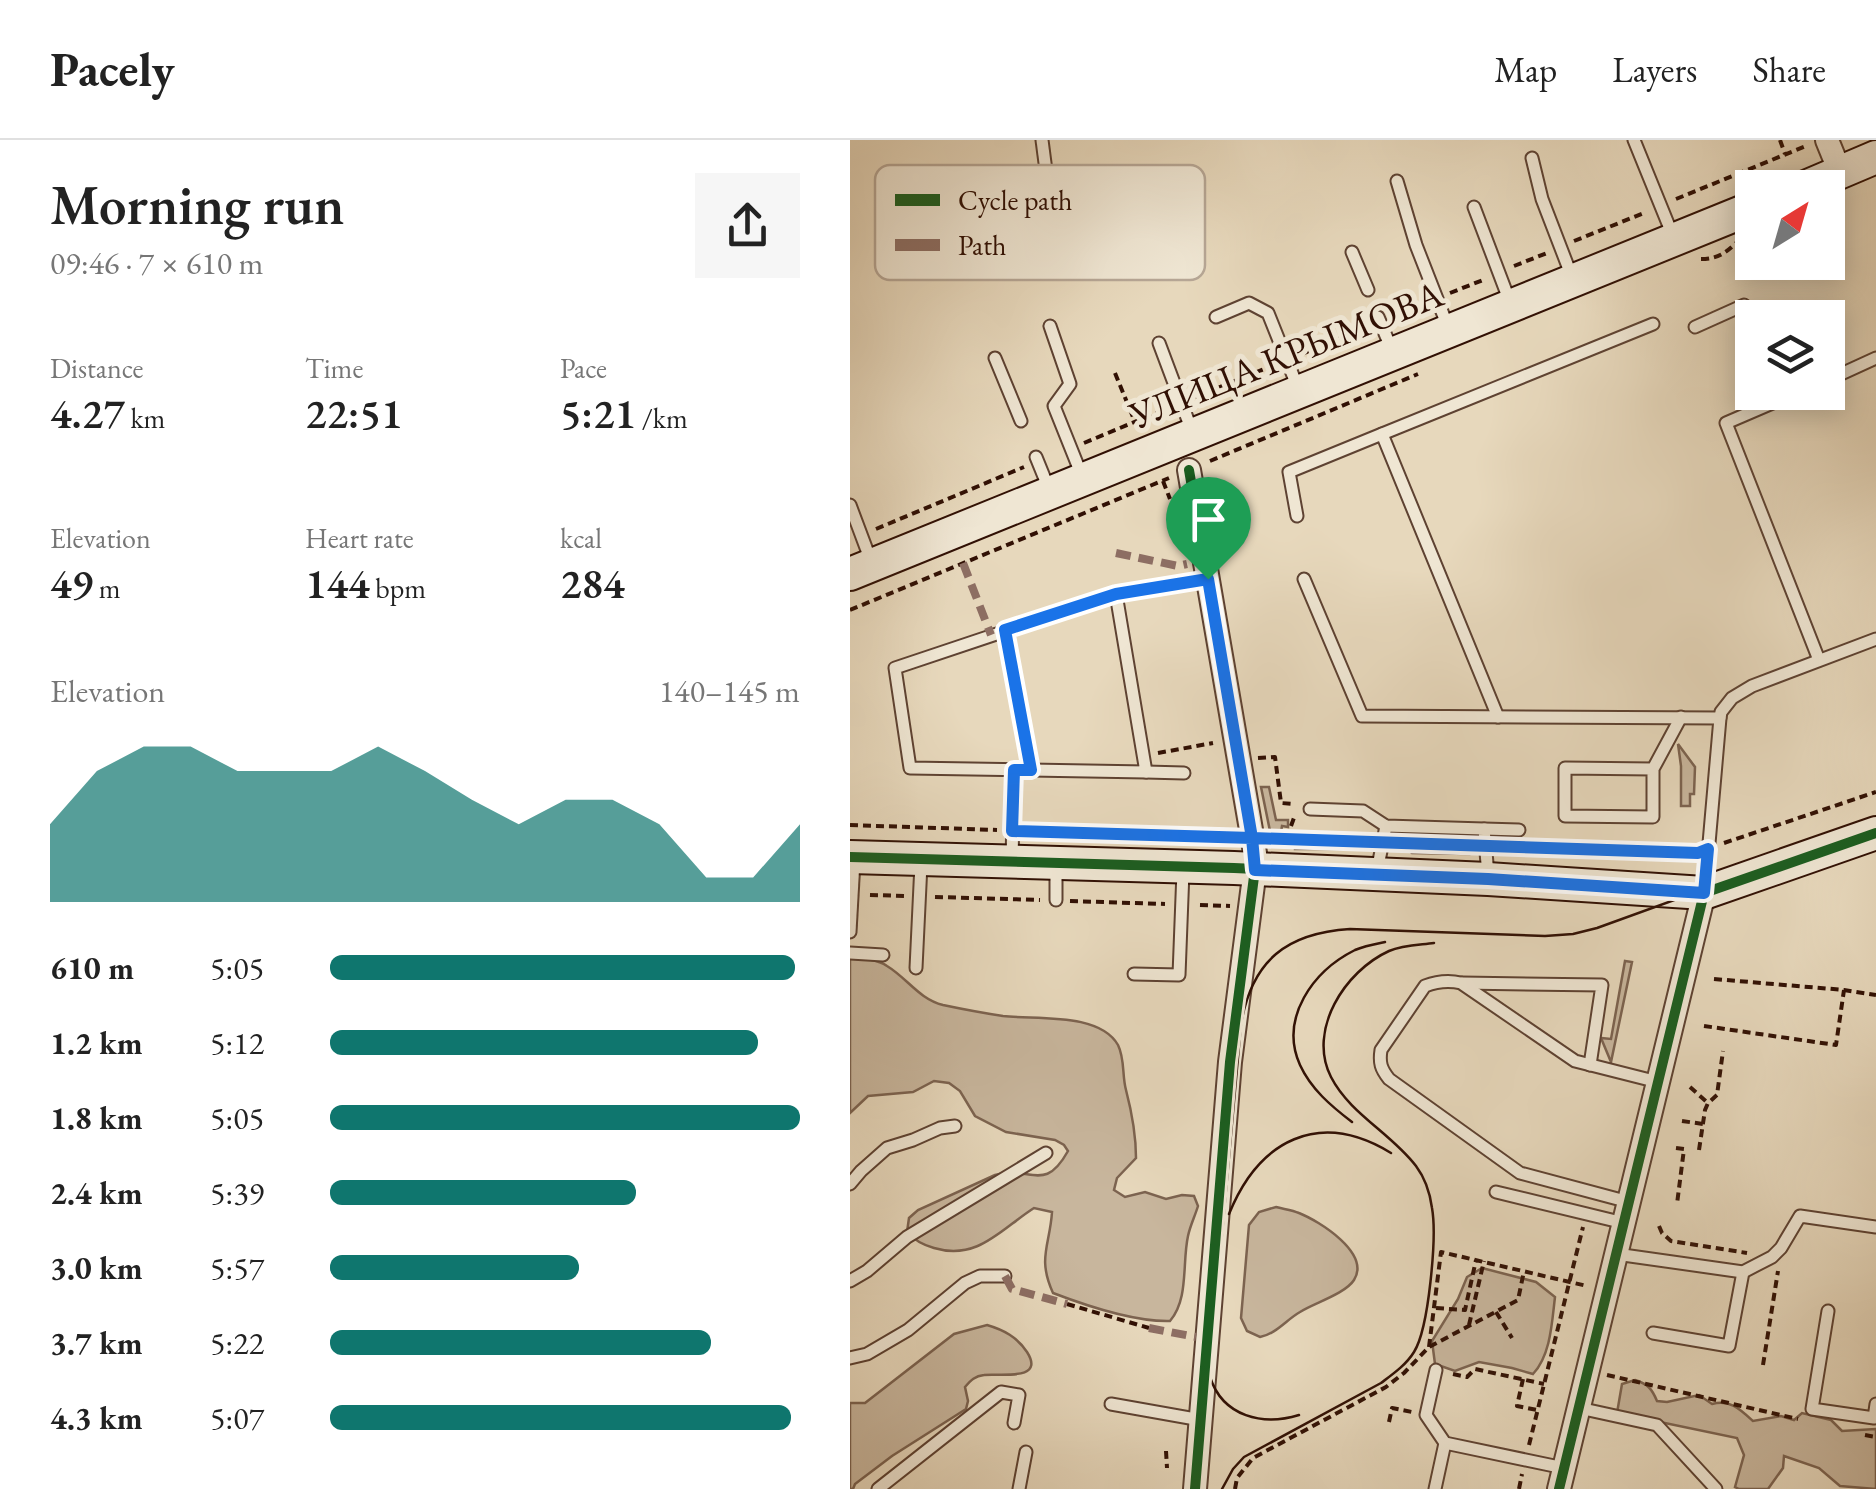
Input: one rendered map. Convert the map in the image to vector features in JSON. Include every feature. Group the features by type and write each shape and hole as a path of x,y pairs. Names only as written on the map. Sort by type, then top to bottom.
{"street":[{"path":"1823,140 1839,170"},
{"path":"1845,170 1876,158"},
{"name":"УЛИЦА КРЫМОВА","path":"861,558 1051,493 1574,281 1685,249 1735,218"},
{"path":"1190,470 1254,854 1230,1062 1195,1489"},
{"path":"851,846 921,860 1012,847 1056,864 1183,867 1254,854 1376,875 1704,893 1876,834"},
{"path":"1561,1479 1704,893"}],"lane":[{"path":"1042,140 1045,165"},
{"path":"1634,140 1660,206 1685,249"},
{"path":"1532,158 1542,198 1574,281"},
{"path":"1397,181 1416,245 1449,331"},
{"path":"1474,207 1512,306"},
{"path":"1352,252 1368,290"},
{"path":"1216,317 1249,302 1268,312 1300,392"},
{"path":"1695,327 1735,309"},
{"path":"1380,319 1393,354"},
{"path":"1297,516 1289,472 1653,324"},
{"path":"1050,326 1070,384 1054,406 1084,480"},
{"path":"1159,343 1194,434"},
{"path":"994,358 1021,421"},
{"path":"1845,372 1876,358"},
{"path":"1753,410 1726,423 1819,660"},
{"path":"1382,434 1498,717"},
{"path":"1037,459 1051,493"},
{"path":"850,505 861,558"},
{"path":"1184,773 910,768 896,668 1116,594 1208,579"},
{"path":"1304,579 1362,716 1720,718"},
{"path":"1116,594 1146,772"},
{"path":"1005,630 1031,770"},
{"path":"1704,893 1720,718 1726,704 1741,692 1876,639"},
{"path":"1653,769 1566,768 1565,816 1653,817 1653,769 1682,718"},
{"path":"1012,847 1014,770"},
{"path":"1305,806 1363,811 1386,826 1519,830"},
{"path":"1376,875 1386,826"},
{"path":"1484,829 1488,879"},
{"path":"850,932 851,846"},
{"path":"916,968 921,860"},
{"path":"1056,864 1056,900"},
{"path":"1134,974 1179,974 1183,867"},
{"path":"850,953 883,955"},
{"path":"1590,1065 1602,985 1437,981 1418,994 1381,1050 1379,1060 1389,1079 1520,1173 1626,1212"},
{"path":"1461,983 1575,1061 1658,1082"},
{"path":"850,1184 886,1148 954,1126"},
{"path":"850,1281 908,1237 1046,1152"},
{"path":"1496,1192 1586,1214 1626,1212"},
{"path":"1616,1254 1743,1272 1776,1252 1800,1216 1876,1227"},
{"path":"1653,1333 1729,1346 1743,1272"},
{"path":"850,1358 866,1354 908,1330 965,1283 980,1276 1005,1276"},
{"path":"1828,1311 1812,1408 1874,1418 1876,1404"},
{"path":"1436,1370 1426,1415 1445,1443 1526,1460 1561,1479"},
{"path":"878,1489 1001,1392 1019,1395 1014,1423"},
{"path":"1111,1404 1201,1420"},
{"path":"1579,1408 1658,1425 1716,1489"},
{"path":"1435,1489 1445,1443"},
{"path":"1020,1489 1026,1452"}],"path":[{"path":"1071,448 1823,140"},
{"path":"1781,143 1784,155"},
{"path":"1685,249 1712,259 1735,245"},
{"path":"1115,372 1135,422"},
{"path":"861,558 1037,459"},
{"path":"850,610 1164,481"},
{"path":"1144,755 1217,743"},
{"path":"1253,758 1275,758 1281,803 1305,806"},
{"path":"1268,782 1278,781"},
{"path":"1485,845 1698,853 1876,792"},
{"path":"1291,826 1291,839"},
{"path":"851,846 1254,854 1291,839 1384,842"},
{"path":"1714,979 1876,995"},
{"path":"1704,1026 1836,1045 1844,990"},
{"path":"1698,1150 1708,1103 1717,1094 1723,1051"},
{"path":"1690,1088 1708,1103"},
{"path":"1682,1121 1702,1124"},
{"path":"1676,1148 1684,1149 1683,1182 1677,1204"},
{"path":"1519,1489 1586,1214"},
{"path":"1659,1226 1672,1242 1776,1252 1764,1365"},
{"path":"1428,1347 1441,1252 1569,1281"},
{"path":"1434,1308 1465,1310 1476,1260"},
{"path":"1469,1326 1484,1261"},
{"path":"1236,1489 1238,1478 1254,1458 1386,1387 1428,1347 1518,1300 1524,1271"},
{"path":"1067,1304 1148,1328"},
{"path":"1496,1312 1512,1338"},
{"path":"1436,1370 1466,1377 1476,1369 1544,1384"},
{"path":"1602,1374 1798,1419"},
{"path":"1523,1379 1517,1406 1537,1410"},
{"path":"1389,1422 1392,1408 1426,1415"},
{"path":"1854,1432 1876,1437"},
{"path":"1166,1452 1166,1468"}],"shaded area":[{"path":"1678,744 1695,767 1690,806 1681,806"},
{"path":"1261,787 1269,787 1276,820 1288,820 1288,827 1282,826 1281,832 1270,831"},
{"path":"1295,842 1367,844 1362,849 1295,849"},
{"path":"1403,845 1478,847 1478,851 1412,853"},
{"path":"850,957 883,964 927,998 943,1005 1003,1016 1082,1022 1109,1034 1122,1056 1136,1149 1136,1158 1117,1178 1114,1190 1125,1197 1145,1192 1166,1199 1194,1196 1198,1206 1188,1236 1180,1302 1170,1321 1126,1316 1053,1293 1045,1261 1052,1212 1034,1208 988,1241 964,1250 930,1247 907,1232 909,1218 918,1210 995,1175 1044,1175 1068,1151 1055,1140 1006,1132 975,1116 960,1091 949,1083 934,1081 913,1092 868,1096 850,1113"},
{"path":"1625,961 1632,962 1611,1062 1601,1038 1611,1039"},
{"path":"1276,1207 1299,1213 1330,1231 1349,1249 1357,1270 1344,1290 1260,1337 1247,1331 1241,1318 1249,1225 1259,1212"},
{"path":"1482,1268 1536,1282 1555,1297 1547,1348 1533,1374 1479,1362 1455,1371 1435,1364 1432,1341 1467,1277"},
{"path":"987,1325 1019,1342 1027,1352 1030,1368 1018,1374 973,1379 965,1387 966,1409 892,1456 850,1489 850,1403 865,1403 954,1334"},
{"path":"1635,1380 1649,1388 1657,1401 1699,1395 1712,1404 1734,1406 1753,1421 1781,1416 1794,1420 1802,1413 1831,1420 1842,1431 1876,1429 1876,1489 1840,1486 1819,1468 1784,1456 1783,1468 1768,1489 1739,1489 1735,1487 1744,1455 1737,1438 1617,1413 1622,1384"}],"tram line":[{"path":"1199,1489 1241,1024 1254,983 1276,954 1308,937 1350,929 1573,934 1876,827"},
{"path":"1352,1122 1322,1096 1300,1065 1294,1030 1297,1013 1326,970 1355,950 1385,942"},
{"path":"1222,1489 1244,1457 1381,1383 1407,1361 1419,1340 1432,1260 1433,1221 1428,1191 1406,1154 1339,1090 1325,1059 1324,1040 1334,1004 1358,973 1389,951 1434,943"},
{"path":"1229,1214 1257,1167 1294,1139 1316,1133 1340,1134 1365,1140 1391,1153"},
{"path":"1210,1377 1216,1391 1234,1410 1258,1418 1299,1415"}],"marked path":[{"path":"1116,553 1178,566 1187,564"},
{"path":"963,563 991,635"},
{"path":"1005,1276 1012,1289 1067,1304"},
{"path":"1149,1328 1196,1337"}],"cycle path":[{"path":"1189,470 1255,853 1230,1062 1195,1489"},
{"path":"850,857 1234,868 1704,893 1876,833"},
{"path":"1559,1489 1704,893"}],"route":[{"path":"1208,579 1116,594 1005,630 1031,770 1014,770 1012,831 1252,838 1255,870 1704,893 1708,849 1698,853 1252,838 1208,579"}]}
